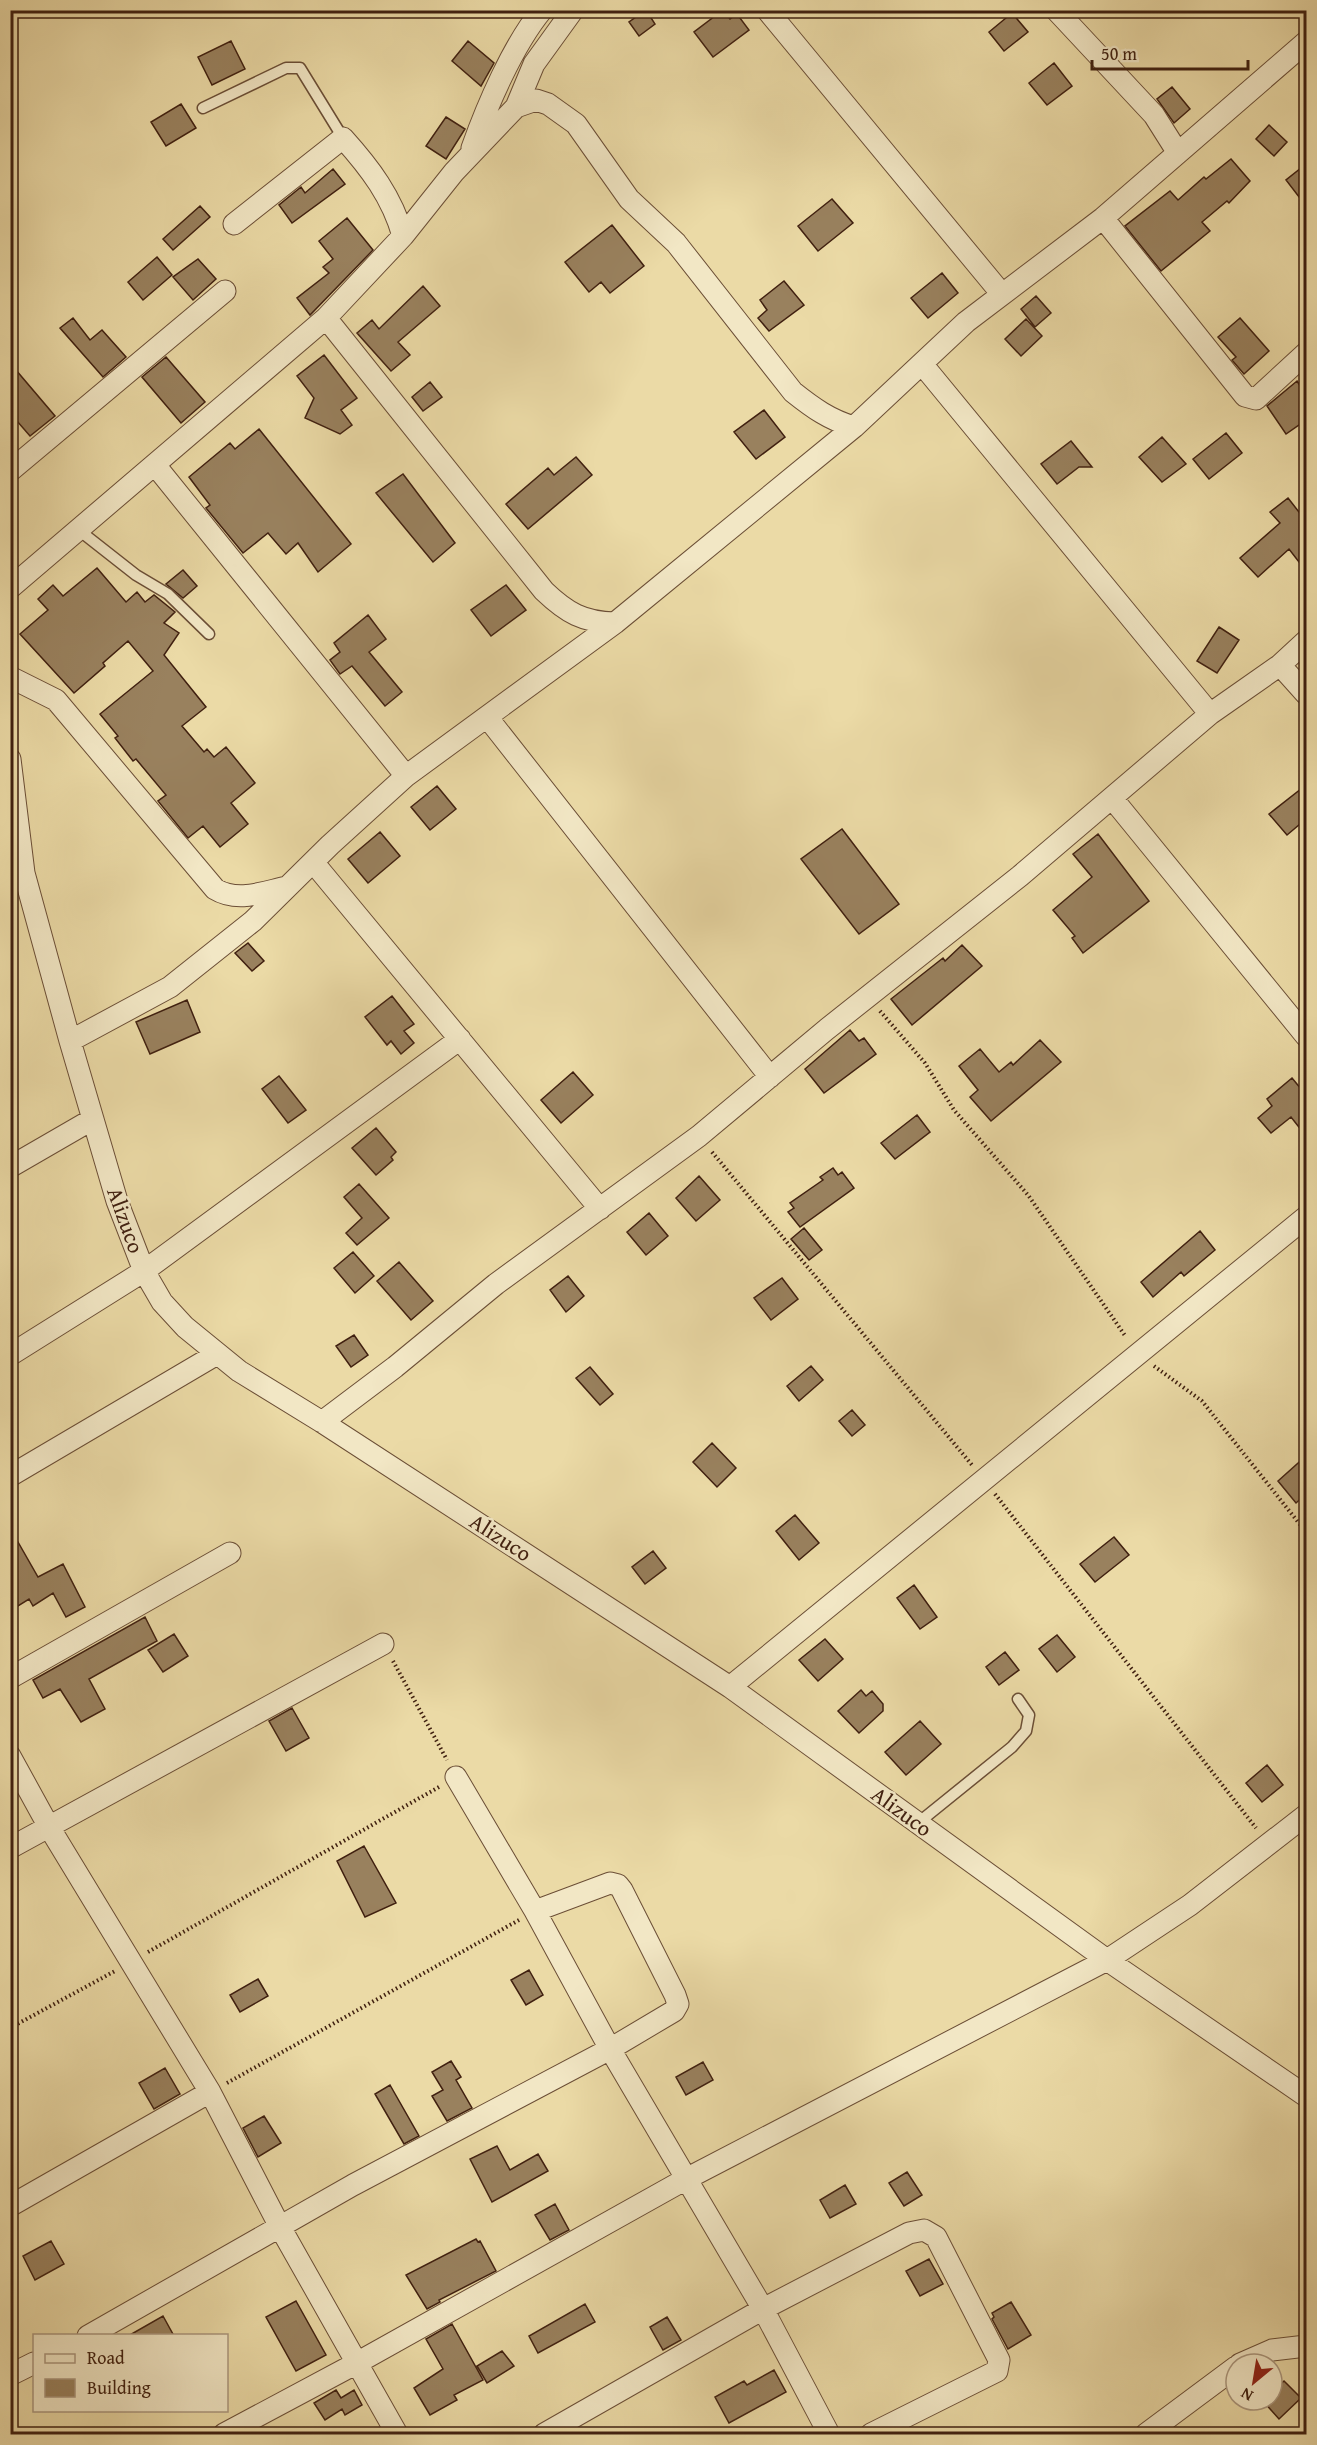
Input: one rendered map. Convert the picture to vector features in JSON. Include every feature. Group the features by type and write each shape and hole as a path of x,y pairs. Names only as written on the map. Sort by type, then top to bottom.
{"street":[{"path":"468,157 483,117 521,41 542,10"},
{"path":"10,588 80,531 326,318 403,236 468,157 516,107 534,64 573,10"},
{"path":"767,10 1001,294"},
{"path":"1056,10 1154,115 1178,153"},
{"path":"70,1041 170,987 253,921 406,776 615,623 854,428 966,322 1103,218 1306,42"},
{"path":"516,107 536,100 560,111 576,124 629,199 676,243 793,392 835,422 854,428"},
{"path":"234,224 343,138 377,178 396,211 403,236"},
{"path":"1103,218 1245,396 1257,399 1306,353"},
{"path":"10,471 225,291"},
{"path":"326,318 544,591 559,606 577,616 595,623 615,623"},
{"path":"922,364 1210,714"},
{"path":"155,465 406,776"},
{"path":"322,1422 395,1367 496,1284 699,1136 1020,876 1210,714 1280,665 1306,641"},
{"path":"1280,665 1306,694"},
{"path":"10,677 56,700 215,889 226,896 246,896 288,886"},
{"path":"486,717 770,1077"},
{"name":"Alizuco","path":"10,759 24,873 117,1201 144,1271 162,1302 184,1327 239,1371 322,1422 730,1687 1107,1960 1306,2096"},
{"path":"1112,798 1306,1036"},
{"path":"313,862 600,1209"},
{"path":"10,1354 144,1271 460,1039"},
{"path":"10,1167 93,1119"},
{"path":"730,1687 1306,1217"},
{"path":"10,1476 217,1354"},
{"path":"10,1678 230,1553"},
{"path":"10,1848 383,1644"},
{"path":"10,1756 49,1827 210,2092 280,2227 355,2364 397,2434"},
{"path":"456,1778 536,1911 610,2049 763,2309 829,2434"},
{"path":"224,2434 355,2364 686,2179 1107,1960 1190,1905 1306,1815"},
{"path":"92,2334 353,2185 610,2049 674,2011 678,2004 618,1885 610,1883 536,1911"},
{"path":"10,2206 210,2092"},
{"path":"544,2434 763,2309 909,2233 924,2230 936,2237 999,2360 997,2371 871,2434"},
{"path":"1267,2352 1306,2346"},
{"path":"10,2375 33,2364"},
{"path":"1146,2434 1224,2376"}],"lane":[{"path":"203,108 294,66 300,68 343,138"},
{"path":"80,531 136,575 168,594 209,634"},
{"path":"918,1823 1012,1747 1026,1731 1029,1715 1018,1699"}],"path":[{"path":"868,997 925,1063 954,1110 1028,1195 1138,1355 1202,1401 1306,1532"},
{"path":"10,2028 456,1778 383,1644"},
{"path":"210,2092 536,1911"}],"building":[{"path":"646,10 655,24 639,36 629,22"},
{"path":"723,10 730,19 737,14 749,30 713,57 694,32"},
{"path":"1012,13 1028,32 1004,51 989,32"},
{"path":"231,41 245,69 212,85 198,57"},
{"path":"468,41 494,63 481,86 452,61"},
{"path":"1054,63 1072,86 1047,105 1029,83"},
{"path":"1172,87 1190,109 1174,123 1157,99"},
{"path":"181,104 196,128 166,146 151,122"},
{"path":"446,117 465,129 446,159 426,146"},
{"path":"1269,125 1287,142 1274,156 1256,139"},
{"path":"1231,159 1250,181 1229,203 1227,201 1202,222 1210,231 1161,271 1125,226 1170,191 1178,200 1204,177 1206,179"},
{"path":"1306,164 1306,206 1286,180"},
{"path":"333,169 345,184 292,223 279,205 301,187 305,193"},
{"path":"832,199 853,223 818,251 798,226"},
{"path":"200,206 210,217 173,250 163,239"},
{"path":"347,218 373,250 310,315 297,298 329,273 323,267 333,259 319,241"},
{"path":"612,225 644,266 610,293 601,282 589,292 565,262"},
{"path":"157,257 172,275 143,300 128,282"},
{"path":"198,259 216,279 193,300 173,277"},
{"path":"942,273 958,293 928,318 911,298"},
{"path":"784,281 804,305 769,331 758,318 767,310 760,300"},
{"path":"423,286 440,306 398,342 410,355 391,371 357,333 372,320 379,329"},
{"path":"1036,296 1051,313 1035,327 1021,309"},
{"path":"73,318 90,340 102,330 126,357 103,377 60,328"},
{"path":"1240,318 1269,351 1244,374 1232,360 1236,357 1218,337"},
{"path":"1026,319 1042,336 1021,356 1005,339"},
{"path":"324,355 357,398 341,410 352,425 340,434 305,418 314,398 297,376"},
{"path":"166,357 205,402 181,423 142,377"},
{"path":"10,363 55,416 30,436 10,413"},
{"path":"1297,381 1306,395 1306,420 1286,434 1267,406"},
{"path":"430,382 442,397 423,411 412,397"},
{"path":"764,410 785,437 756,459 734,432"},
{"path":"259,429 351,544 318,572 298,543 286,554 268,533 243,553 206,508 210,505 189,477 230,443 235,449"},
{"path":"1226,433 1242,453 1209,479 1193,459"},
{"path":"1162,437 1186,464 1162,482 1139,457"},
{"path":"1071,441 1092,467 1079,467 1057,484 1041,464"},
{"path":"576,457 592,475 528,529 506,504 548,468 554,475"},
{"path":"403,474 455,543 433,562 376,493"},
{"path":"1288,498 1306,521 1306,571 1289,549 1258,577 1240,558 1280,523 1270,512"},
{"path":"97,568 126,602 137,592 145,602 154,595 175,612 164,623 179,633 164,655 206,707 182,726 204,752 207,749 214,757 226,747 255,783 231,803 248,824 220,847 203,826 188,838 158,801 166,795 136,759 133,761 115,738 118,736 100,714 153,671 128,641 103,663 105,666 74,693 20,634 48,610 38,599 53,585 63,596"},
{"path":"183,570 197,586 183,598 166,584"},
{"path":"506,585 526,610 491,636 471,610"},
{"path":"368,615 386,639 369,652 402,692 385,706 352,666 340,674 330,660 340,652 334,643"},
{"path":"1219,627 1239,640 1217,673 1197,661"},
{"path":"1306,785 1306,819 1287,835 1269,814"},
{"path":"437,786 456,809 430,830 411,807"},
{"path":"842,829 899,904 859,934 801,859"},
{"path":"380,832 400,856 368,883 348,859"},
{"path":"1098,834 1149,901 1083,953 1072,938 1075,936 1053,910 1092,877 1073,854"},
{"path":"248,943 264,961 252,971 235,953"},
{"path":"962,945 982,966 912,1025 891,999 943,958 945,961"},
{"path":"392,996 414,1024 404,1031 414,1043 401,1054 391,1041 387,1045 365,1017"},
{"path":"187,1000 200,1032 150,1054 136,1022"},
{"path":"850,1030 859,1041 864,1038 876,1054 824,1093 805,1069"},
{"path":"1040,1040 1061,1062 991,1121 970,1097 978,1090 959,1066 980,1049 999,1072 1011,1062 1013,1065"},
{"path":"573,1072 593,1095 561,1123 541,1100"},
{"path":"279,1076 306,1110 288,1123 262,1089"},
{"path":"1292,1078 1306,1095 1306,1136 1291,1117 1271,1133 1258,1118 1272,1106 1267,1099"},
{"path":"917,1115 930,1132 895,1159 881,1143"},
{"path":"376,1128 396,1152 391,1157 393,1160 376,1175 352,1148"},
{"path":"833,1168 838,1175 842,1172 854,1188 800,1227 788,1212 794,1208 790,1203 823,1180 820,1177"},
{"path":"699,1176 720,1200 696,1221 676,1198"},
{"path":"359,1184 389,1218 357,1245 346,1233 362,1218 344,1197"},
{"path":"649,1213 668,1236 646,1255 627,1232"},
{"path":"804,1228 822,1250 809,1260 791,1239"},
{"path":"1200,1231 1215,1250 1184,1276 1181,1272 1153,1297 1141,1282"},
{"path":"353,1252 374,1276 355,1293 334,1268"},
{"path":"399,1262 433,1301 411,1320 377,1281"},
{"path":"568,1276 584,1296 566,1312 550,1290"},
{"path":"782,1278 798,1299 771,1320 754,1298"},
{"path":"354,1335 368,1355 351,1367 336,1346"},
{"path":"811,1366 823,1380 799,1401 787,1386"},
{"path":"590,1367 613,1394 600,1405 576,1378"},
{"path":"852,1410 865,1425 852,1436 839,1421"},
{"path":"712,1443 736,1468 717,1487 693,1462"},
{"path":"1306,1456 1306,1494 1296,1503 1278,1481"},
{"path":"795,1515 819,1543 799,1560 776,1531"},
{"path":"10,1528 38,1577 63,1564 85,1607 66,1617 53,1593 33,1606 29,1599 10,1611"},
{"path":"1114,1537 1129,1555 1095,1582 1080,1564"},
{"path":"653,1551 666,1568 645,1584 632,1567"},
{"path":"914,1585 937,1617 920,1629 897,1598"},
{"path":"145,1617 157,1641 89,1679 105,1709 81,1722 60,1689 43,1698 33,1680"},
{"path":"174,1634 188,1656 163,1672 148,1650"},
{"path":"1057,1635 1075,1657 1057,1672 1039,1649"},
{"path":"825,1639 843,1659 818,1681 799,1660"},
{"path":"1005,1652 1019,1670 999,1685 986,1667"},
{"path":"861,1690 866,1696 872,1691 883,1704 883,1711 859,1733 838,1711"},
{"path":"292,1708 309,1738 286,1751 269,1721"},
{"path":"920,1721 941,1744 906,1775 885,1752"},
{"path":"1267,1765 1283,1785 1262,1802 1246,1783"},
{"path":"364,1846 396,1903 365,1917 337,1861"},
{"path":"529,1970 543,1995 526,2005 511,1980"},
{"path":"258,1979 268,1996 240,2012 230,1995"},
{"path":"451,2061 461,2077 456,2080 472,2108 447,2121 432,2096 443,2090 432,2072"},
{"path":"703,2062 713,2080 686,2095 676,2077"},
{"path":"165,2068 180,2094 154,2109 139,2083"},
{"path":"390,2085 419,2136 404,2144 375,2094"},
{"path":"264,2116 281,2143 258,2157 243,2128"},
{"path":"497,2146 510,2170 538,2154 548,2171 492,2202 470,2159"},
{"path":"907,2172 922,2195 904,2206 889,2183"},
{"path":"845,2185 856,2204 830,2218 820,2200"},
{"path":"555,2204 569,2230 550,2240 535,2215"},
{"path":"476,2239 480,2241 496,2271 439,2300 440,2302 427,2309 406,2275"},
{"path":"51,2241 64,2264 35,2280 23,2256"},
{"path":"929,2259 943,2284 920,2296 906,2271"},
{"path":"296,2301 326,2355 296,2371 266,2317"},
{"path":"1011,2302 1031,2335 1008,2349 992,2319 994,2317 992,2313"},
{"path":"585,2304 595,2322 538,2353 529,2336"},
{"path":"163,2316 173,2334 132,2334"},
{"path":"667,2317 681,2340 663,2350 650,2327"},
{"path":"452,2324 483,2380 454,2395 457,2400 430,2415 414,2388 443,2369 426,2339"},
{"path":"502,2351 514,2366 487,2383 477,2366"},
{"path":"774,2370 786,2392 729,2423 715,2397 744,2381 747,2385"},
{"path":"1284,2381 1301,2398 1279,2419 1273,2412 1284,2412"},
{"path":"336,2390 341,2398 354,2390 362,2405 345,2415 342,2409 325,2420 314,2403"}]}
